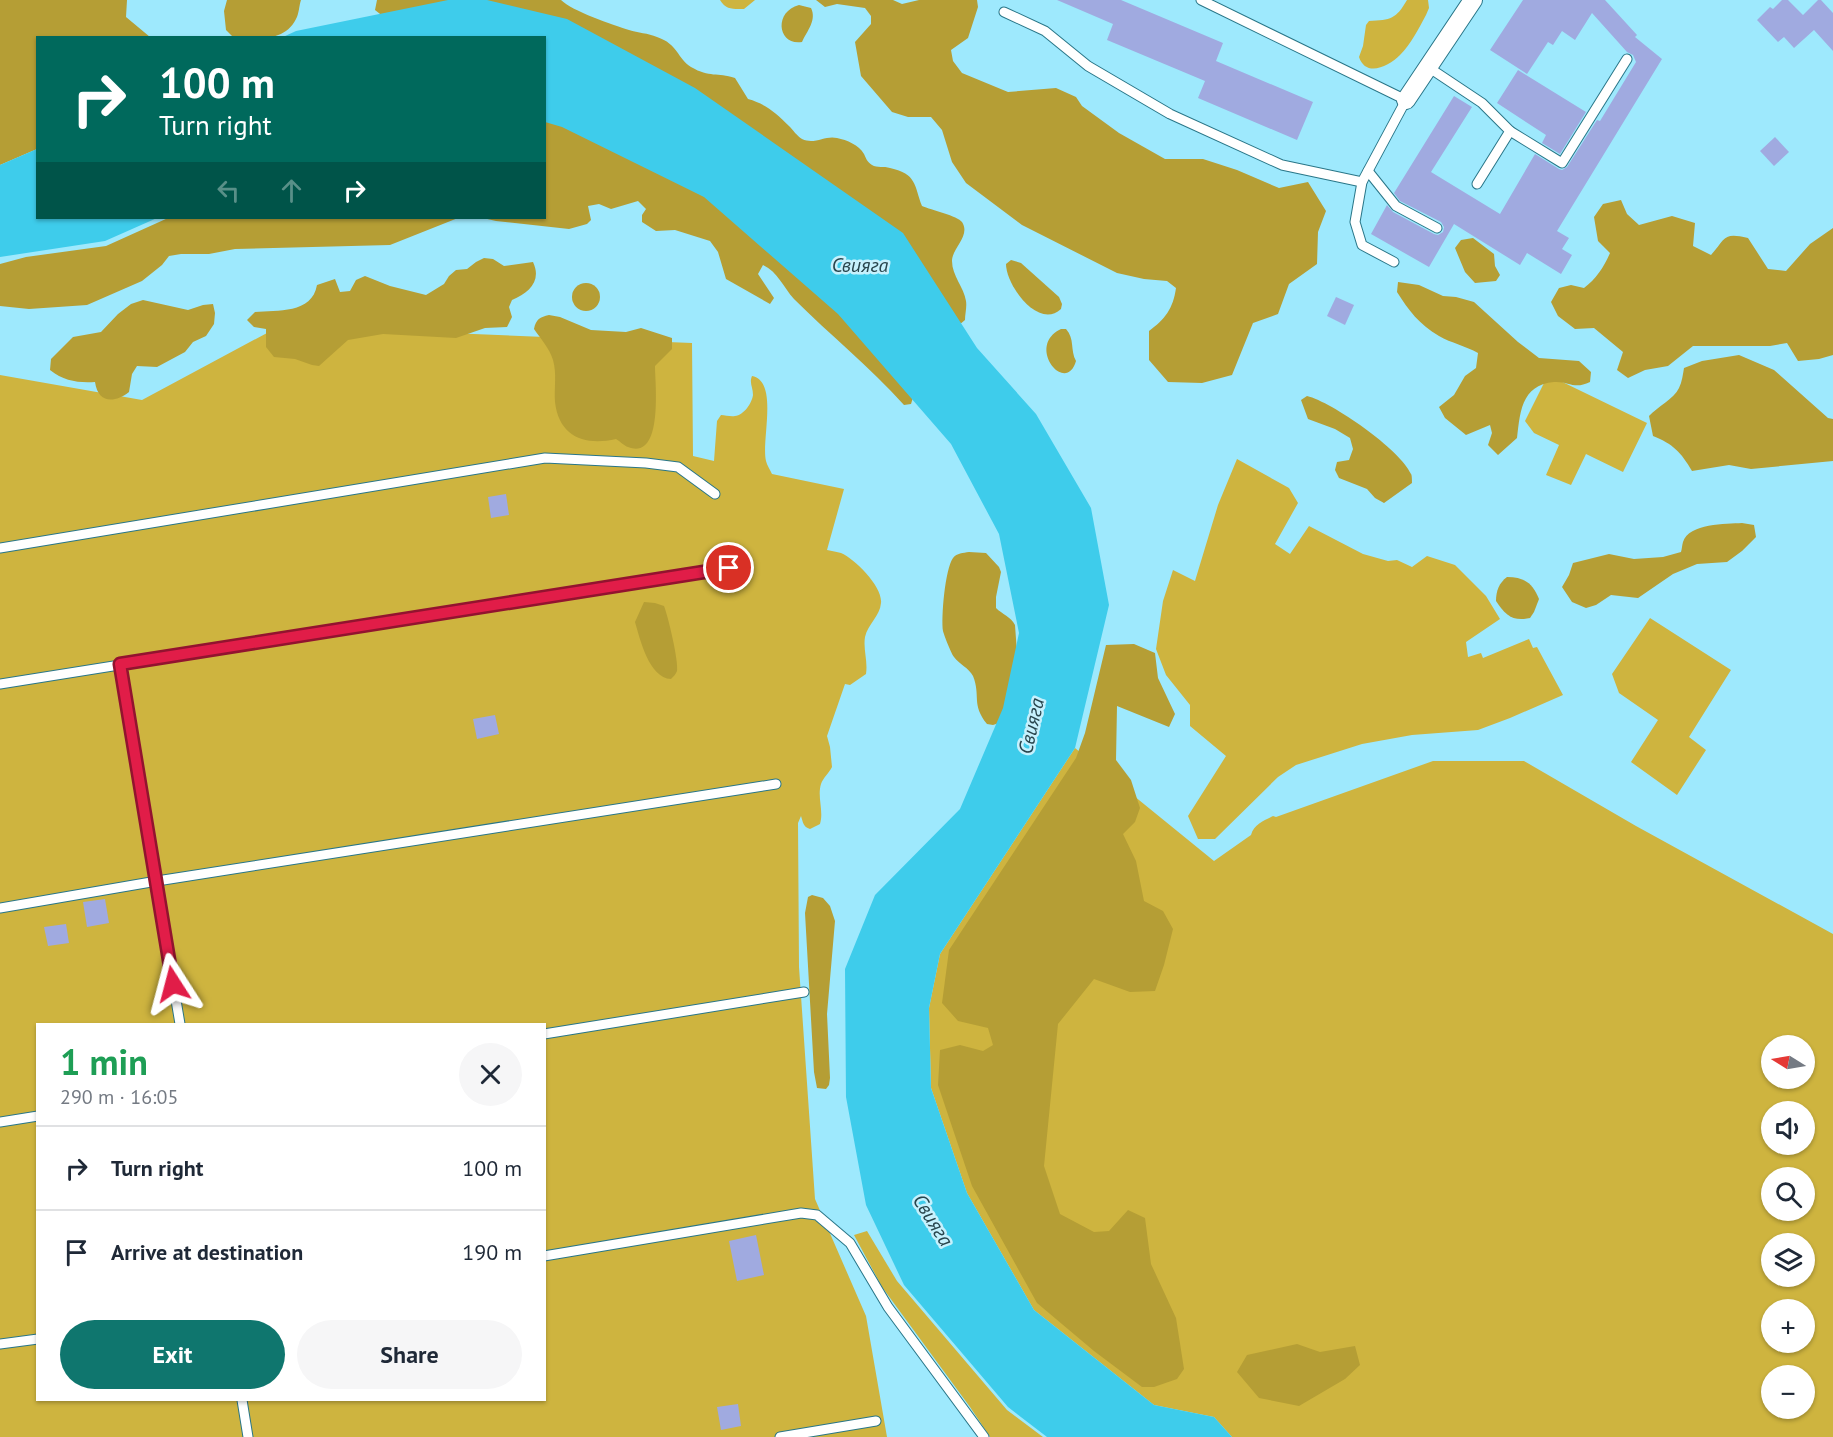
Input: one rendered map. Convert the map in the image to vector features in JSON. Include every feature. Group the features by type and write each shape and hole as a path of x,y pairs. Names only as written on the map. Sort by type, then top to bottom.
{"street":[{"path":"1406,100 1473,0"}],"lane":[{"path":"1201,0 1406,100 1362,182 1354,222 1362,245 1394,262"},
{"path":"1005,12 1045,31 1088,66 1170,114 1282,165 1362,182"},
{"path":"1428,67 1482,103 1510,131 1562,163 1627,59"},
{"path":"1477,184 1510,131"},
{"path":"1368,171 1396,206 1437,228"},
{"path":"0,548 545,458 646,463 678,467 715,494"},
{"path":"0,684 729,568"},
{"path":"120,664 180,1023"},
{"path":"0,908 156,881 776,784"},
{"path":"546,1035 804,992"},
{"path":"0,1122 36,1116"},
{"path":"546,1256 801,1213 817,1215 850,1243 888,1307 984,1437"},
{"path":"0,1344 36,1339"},
{"path":"242,1401 248,1437"},
{"path":"780,1437 876,1421"}],"shaded area":[{"path":"0,0 127,0 126,17 149,36 36,36 36,149 0,165"},
{"path":"227,0 301,0 298,15 291,27 277,36 232,36 226,30 224,11"},
{"path":"377,0 561,0 574,9 593,17 664,40 691,67 709,74 735,78 748,99 780,117 802,139 811,141 833,137 852,143 862,151 872,165 899,170 910,177 922,206 950,215 962,222 963,237 952,261 966,301 965,320 959,325 568,26 389,21 375,10"},
{"path":"720,0 755,0 744,9 733,9"},
{"path":"816,0 893,0 902,4 919,0 977,0 978,7 968,38 951,50 953,61 962,73 1008,92 1056,88 1076,97 1082,106 1119,133 1165,159 1203,159 1237,170 1279,188 1308,182 1326,211 1318,232 1317,264 1289,284 1278,314 1253,323 1232,375 1202,383 1168,382 1149,360 1149,331 1167,313 1173,302 1176,288 1167,281 1117,273 1022,225 966,183 952,162 942,130 931,117 908,117 892,112 861,76 855,42 871,24 871,16 865,8 837,4 825,7"},
{"path":"1407,0 1428,0 1429,8 1414,36 1404,51 1390,63 1378,68 1367,67 1359,57 1366,25 1369,21 1383,20 1396,15"},
{"path":"799,5 811,8 813,17 802,42 794,42 784,34 782,21 785,14"},
{"path":"546,115 713,201 808,272 915,391 911,404 904,405 878,377 794,299 768,268 763,265 758,274 774,298 770,304 726,279 718,252 710,241 675,230 656,231 642,222 642,215 646,209 638,201 611,209 599,204 588,206 591,220 587,224 569,229 487,219 546,219"},
{"path":"1621,200 1627,214 1639,225 1672,216 1695,223 1693,246 1711,255 1729,236 1748,238 1768,269 1786,271 1810,244 1833,228 1833,355 1798,361 1787,343 1770,346 1693,346 1668,366 1645,370 1628,378 1617,370 1623,352 1594,328 1575,329 1558,316 1551,302 1559,288 1571,285 1584,288 1599,272 1610,253 1598,241 1594,217 1603,204"},
{"path":"166,219 455,219 390,245 235,249 209,254 169,256 162,265 142,281 87,305 29,309 0,306 0,264 26,257 106,246"},
{"path":"1473,238 1494,254 1495,266 1500,275 1496,281 1475,283 1465,272 1455,248 1461,240"},
{"path":"484,258 493,259 504,266 533,262 535,281 524,294 512,300 509,307 512,317 507,327 485,328 456,338 383,334 348,340 319,366 295,359 274,357 266,347 266,329 254,327 247,320 255,312 292,309 301,306 314,294 317,285 335,279 340,292 350,291 356,280 365,276 390,286 426,295 444,284 456,270 467,269"},
{"path":"1011,260 1021,263 1059,297 1062,304 1061,309 1052,314 1043,314 1033,310 1011,283 1006,264"},
{"path":"1398,282 1419,285 1443,296 1474,302 1539,358 1579,361 1591,372 1590,382 1576,385 1554,382 1535,388 1529,394 1521,410 1517,438 1498,455 1488,445 1492,433 1490,425 1466,435 1445,418 1439,407 1454,395 1465,376 1476,368 1478,353 1448,341 1420,322 1397,292"},
{"path":"586,283 596,287 600,297 596,307 586,311 576,307 572,297 576,287"},
{"path":"143,300 188,310 213,304 214,324 206,336 193,342 185,352 157,367 137,366 132,374 129,392 118,398 103,398 95,382 71,380 50,370 51,359 73,337 101,332 131,304"},
{"path":"549,315 560,317 591,330 626,332 641,328 672,338 672,349 655,366 655,418 647,443 639,448 626,446 616,439 584,440 568,431 562,424 555,402 552,356 534,329 539,319"},
{"path":"280,326 692,343 693,456 714,461 717,421 721,415 738,415 747,408 753,395 751,378 752,376 760,380 767,400 766,463 772,474 844,489 827,550 847,556 860,567 878,589 881,603 865,637 866,674 850,685 845,684 827,736 832,767 821,784 820,824 810,829 806,827 801,816 798,823 799,967 815,1199 866,1316 887,1437 0,1437 0,375 142,400"},
{"path":"1061,329 1066,329 1069,333 1076,361 1071,370 1064,373 1057,371 1047,356 1047,346 1051,337"},
{"path":"1739,355 1774,370 1828,418 1833,419 1833,461 1751,469 1729,465 1692,471 1676,449 1653,436 1649,416 1677,392 1684,368 1702,361"},
{"path":"1548,375 1647,423 1623,472 1586,454 1571,485 1546,475 1559,445 1534,433 1525,421"},
{"path":"1307,396 1332,407 1380,440 1405,464 1411,475 1412,483 1384,503 1375,498 1367,489 1339,478 1335,470 1337,462 1349,460 1353,449 1350,438 1335,429 1308,419 1301,400"},
{"path":"1237,459 1289,488 1298,503 1275,544 1290,554 1309,526 1363,554 1388,561 1397,560 1412,567 1427,556 1455,565 1486,596 1500,619 1466,642 1468,657 1481,653 1483,658 1529,639 1533,648 1537,647 1563,695 1478,730 1412,735 1362,744 1296,765 1278,777 1215,839 1198,839 1188,816 1226,756 1190,726 1190,705 1166,675 1156,649 1163,601 1173,570 1195,581 1218,505"},
{"path":"1718,524 1754,525 1756,537 1727,562 1697,564 1673,574 1638,598 1611,595 1596,605 1586,608 1572,602 1562,587 1573,563 1609,554 1634,559 1663,557 1681,552 1683,542 1692,531"},
{"path":"969,552 986,553 999,567 1001,572 996,608 1015,625 1018,667 1002,722 993,725 987,724 982,717 973,676 954,657 943,631 944,594 950,564 956,555"},
{"path":"1507,577 1523,580 1531,585 1537,594 1539,599 1530,618 1519,619 1510,616 1496,601 1499,588"},
{"path":"644,602 664,606 673,639 677,666 677,672 671,679 657,672 651,665 643,647 635,622"},
{"path":"1650,618 1731,670 1689,737 1706,750 1677,795 1631,762 1658,720 1619,693 1612,674"},
{"path":"1134,644 1155,653 1158,678 1175,714 1169,727 1117,706 1116,760 1131,780 1140,808 1135,822 1123,834 1136,861 1144,901 1163,911 1173,929 1155,991 1130,992 1094,979 1058,1024 1044,1166 1060,1214 1094,1232 1109,1231 1128,1210 1145,1218 1151,1264 1176,1318 1184,1369 1177,1379 1154,1387 1142,1387 1094,1351 1037,1303 972,1186 938,1085 940,1050 960,1045 983,1051 993,1045 988,1028 958,1021 942,1003 949,950 1076,758 1085,733 1106,645"},
{"path":"1075,748 1214,861 1251,835 1260,823 1273,816 1276,817 1433,761 1524,761 1636,826 1833,934 1833,1437 1232,1437 1214,1417 1154,1405 1034,1310 967,1193 931,1088 929,1008 940,954"},
{"path":"812,895 823,898 830,906 835,921 827,1014 830,1078 826,1089 817,1088 814,1072 805,913 808,897"},
{"path":"867,1231 897,1281 1007,1410 1043,1437 990,1437 882,1287 854,1235"},
{"path":"1297,1344 1320,1352 1355,1346 1360,1365 1345,1379 1299,1406 1259,1398 1237,1372 1247,1355"}],"water":[{"name":"Свияга","path":"448,0 487,0 567,19 695,88 903,233 977,348 1036,414 1091,508 1109,605 1075,748 940,954 929,1008 931,1088 967,1193 1034,1310 1154,1405 1214,1417 1232,1437 1047,1437 1008,1407 904,1285 866,1205 846,1097 845,969 875,895 960,809 1003,708 1019,633 999,534 951,444 838,314 704,197 562,127 546,122 546,36 285,36 296,31"},
{"path":"36,149 36,219 155,219 105,241 0,257 0,165"}],"building":[{"path":"1057,0 1121,0 1223,43 1216,61 1313,102 1297,140 1198,98 1205,81 1107,40 1113,24"},
{"path":"1523,0 1605,0 1637,35 1635,37 1662,59 1557,231 1569,238 1562,249 1572,255 1561,274 1527,253 1520,265 1454,224 1429,267 1371,234 1387,205 1393,212 1434,234 1438,235 1443,232 1444,227 1441,222 1400,201 1394,193 1454,96 1472,107 1431,172 1500,214 1535,154 1559,169 1567,167 1597,120 1600,121 1636,62 1633,55 1627,52 1592,13 1575,40 1562,31 1553,45 1548,42 1527,74 1490,50"},
{"path":"1782,0 1788,0 1803,15 1818,0 1821,0 1833,13 1833,51 1814,30 1794,48 1784,37 1778,42 1757,20 1770,7 1773,9"},
{"path":"1518,70 1586,112 1560,154 1542,143 1546,135 1497,103"},
{"path":"1775,137 1789,152 1774,166 1760,151"},
{"path":"1336,297 1354,305 1345,325 1327,316"},
{"path":"506,494 509,515 491,518 488,497"},
{"path":"495,715 499,734 477,739 473,719"},
{"path":"105,899 109,923 87,927 83,902"},
{"path":"66,924 69,943 48,946 44,927"},
{"path":"756,1235 764,1275 737,1281 729,1241"},
{"path":"738,1404 741,1426 721,1430 717,1407"}],"route":[{"path":"173,984 120,664 729,568"}]}
